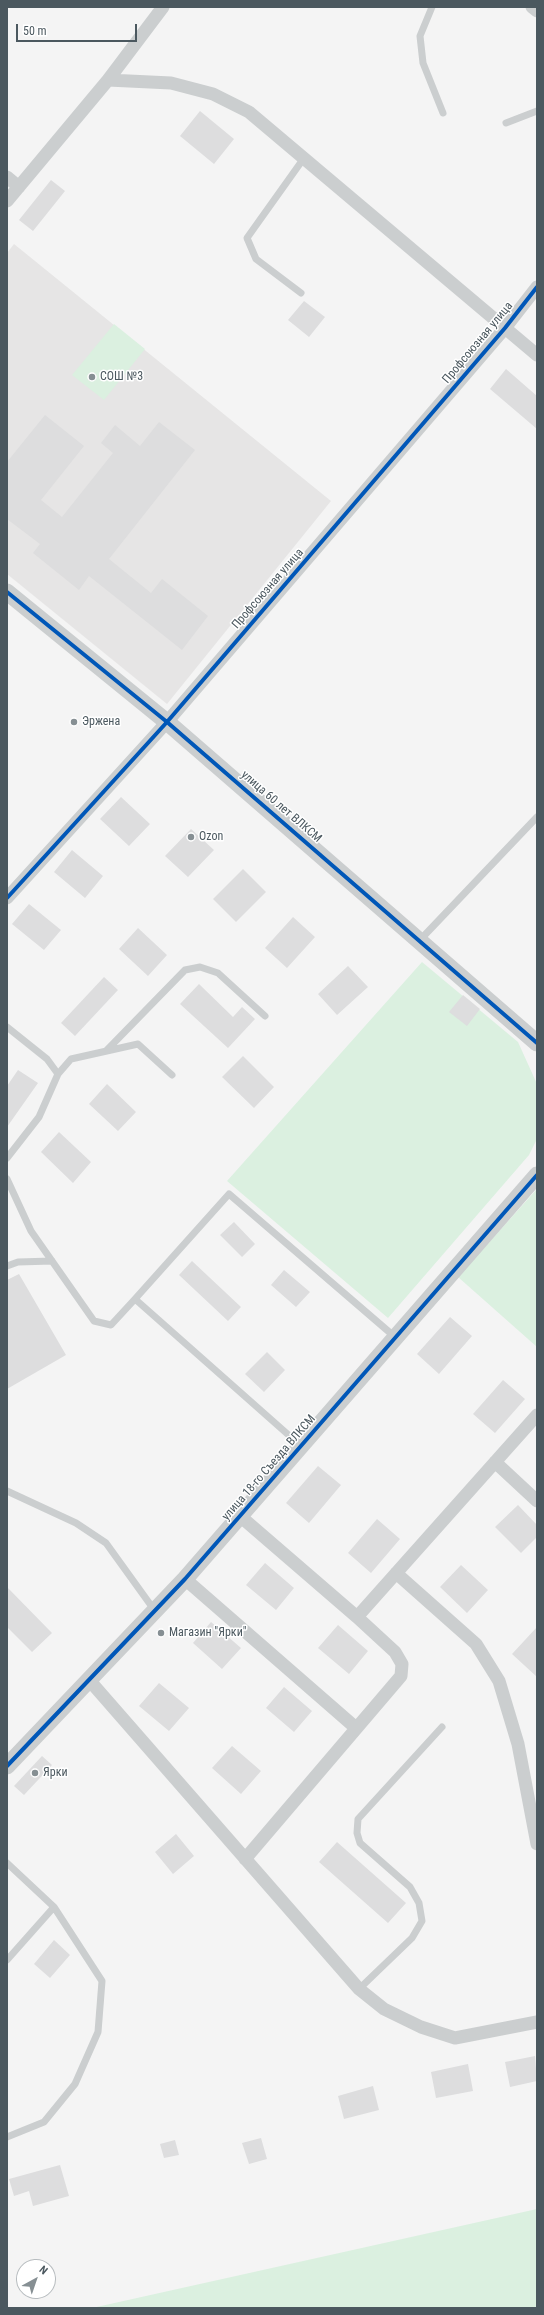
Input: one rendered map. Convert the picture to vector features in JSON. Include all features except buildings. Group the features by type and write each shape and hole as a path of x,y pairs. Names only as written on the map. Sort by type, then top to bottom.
{"street":[{"path":"7,201 108,80 163,7"},
{"path":"532,7 537,11"},
{"path":"108,80 172,83 213,94 249,112 537,355"},
{"path":"7,177 19,187"},
{"name":"Профсоюзная улица","path":"7,898 167,722 505,328 537,287"},
{"name":"улица 60 лет ВЛКСМ","path":"7,592 167,722 537,1043"},
{"name":"улица 18-го Съезда ВЛКСМ","path":"7,1766 156,1612 537,1175"},
{"path":"357,1617 537,1415"},
{"path":"495,1462 537,1501"},
{"path":"240,1516 357,1617 395,1652 402,1664 401,1676 245,1859"},
{"path":"396,1573 476,1644 499,1681 518,1744 537,1844"},
{"path":"184,1579 356,1728"},
{"path":"90,1681 359,1989 384,2009 421,2027 455,2038 537,2022"}],"lane":[{"path":"432,7 420,36 423,63 443,113"},
{"path":"506,123 537,111"},
{"path":"301,293 256,259 247,238 304,158"},
{"path":"420,940 537,817"},
{"path":"106,1051 185,970 200,967 218,973 265,1016"},
{"path":"7,1027 47,1059 58,1074"},
{"path":"7,1158 39,1117 58,1074 71,1059 138,1044 172,1075"},
{"path":"7,1179 31,1231 94,1321 111,1325 229,1194 395,1337"},
{"path":"7,1266 18,1262 52,1261"},
{"path":"135,1298 302,1446"},
{"path":"7,1491 76,1523 106,1542 156,1612"},
{"path":"359,1989 412,1938 422,1921 419,1903 410,1887 360,1843 357,1833 358,1819 442,1727"},
{"path":"7,1863 54,1908 102,1981 98,2032 75,2084 44,2122 7,2137"},
{"path":"7,1960 54,1908"}],"shaded area":[{"name":"СОШ №3","path":"14,244 331,501 167,704 7,574 7,253"}],"green space":[{"path":"114,324 145,349 104,400 72,375"},
{"path":"422,962 518,1042 537,1084 537,1139 529,1155 388,1318 227,1181"},
{"path":"537,1189 537,1347 458,1277"},
{"path":"537,2209 537,2308 92,2308"}],"cycle path":[{"path":"7,898 167,722 505,328 537,287"},
{"path":"7,592 167,722 537,1043"},
{"path":"7,1766 185,1579 537,1175"}],"place":[{"name":"СОШ №3","path":"92,377"},
{"name":"Эржена","path":"74,722"},
{"name":"Ozon","path":"191,837"},
{"name":"Магазин \"Ярки\"","path":"161,1633"},
{"name":"Ярки","path":"35,1773"}]}
